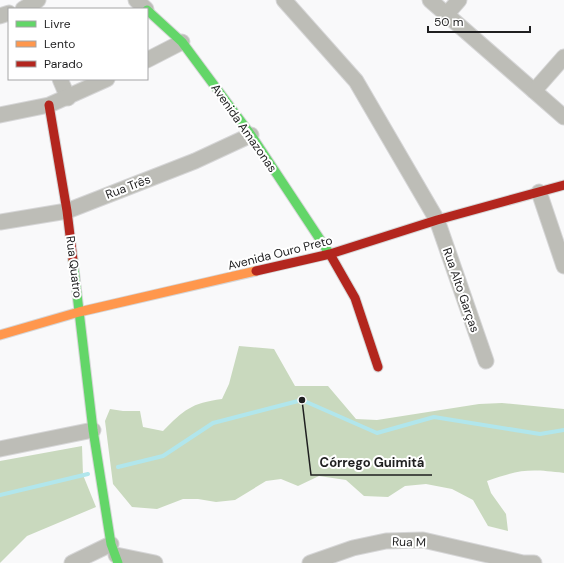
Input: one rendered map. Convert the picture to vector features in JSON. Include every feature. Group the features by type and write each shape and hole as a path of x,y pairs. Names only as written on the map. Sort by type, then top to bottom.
{"street":[{"name":"Avenida Amazonas","path":"136,0 144,8"},
{"name":"Rua Alto Garças","path":"284,0 356,81 437,220 486,361"},
{"path":"430,0 564,117"},
{"path":"446,15 459,0"},
{"name":"Avenida Amazonas","path":"148,12 182,42 251,135 330,254 355,298 378,367"},
{"path":"148,59 182,42"},
{"path":"534,91 564,57"},
{"path":"60,80 68,98"},
{"path":"0,115 49,105 68,98 106,80"},
{"name":"Rua Quatro","path":"49,105 67,211 93,430 115,554"},
{"name":"Rua Três","path":"0,222 67,211 195,161 251,135"},
{"name":"Avenida Ouro Preto","path":"0,335 79,312 330,254 437,220 564,185"},
{"path":"539,192 564,266"},
{"path":"0,449 93,430"},
{"name":"Rua M","path":"310,563 353,548 386,541 423,540 523,562 534,563"},
{"path":"72,563 115,554 155,563"}],"green space":[{"path":"239,346 274,349 295,386 328,386 356,419 377,420 479,404 502,403 564,409 564,473 525,471 508,474 487,481 491,493 506,514 508,531 488,526 473,500 452,489 426,484 405,486 388,497 364,496 346,480 319,476 298,486 281,479 266,481 235,500 216,502 198,499 183,499 157,509 132,507 113,484 105,421 110,409 140,411 143,427 163,431 183,413 195,405 222,399 229,384"},
{"path":"82,446 83,475 96,507 27,536 0,563 0,461"}],"waterway":[{"path":"118,467 163,456 213,423 302,400 377,433 434,417 540,434 564,430"},
{"path":"0,495 88,474"}],"traffic: fast":[{"path":"148,11 182,42 251,135 331,256"},
{"path":"73,260 93,430 111,544 118,563"}],"traffic: slow":[{"path":"0,335 79,312 256,271"}],"traffic: jam":[{"path":"49,105 67,211 73,260"},
{"path":"256,271 330,254 437,220 564,185"},
{"path":"331,256 355,298 378,367"}],"place":[{"name":"Córrego Guimitá","path":"302,400"}]}
